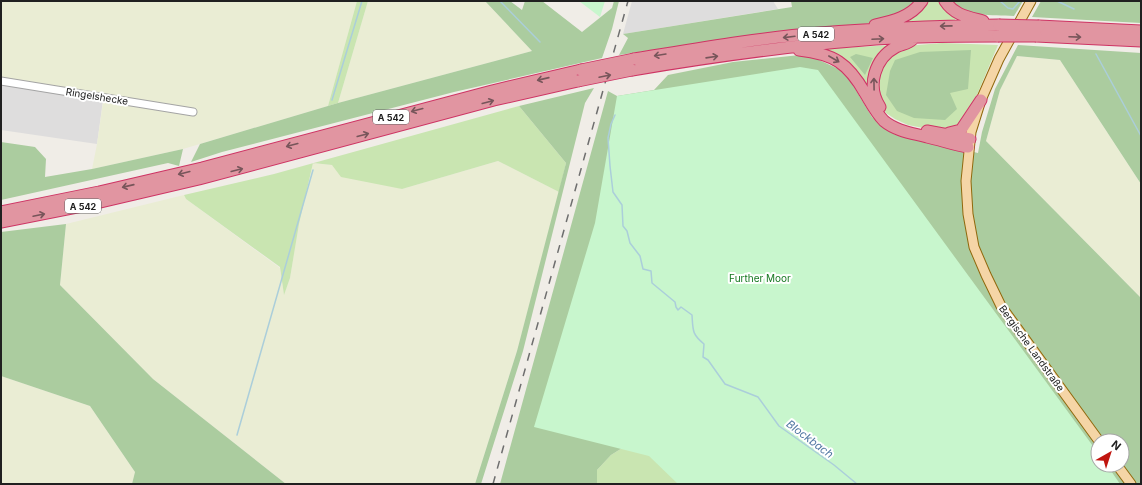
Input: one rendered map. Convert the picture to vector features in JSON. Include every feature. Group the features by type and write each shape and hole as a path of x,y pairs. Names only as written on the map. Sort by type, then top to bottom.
{"highway":[{"path":"819,33 846,27 875,25 892,21 912,12 922,1"},
{"path":"945,1 955,12 998,30"},
{"name":"A 542","path":"1,222 201,174 494,100 580,76 733,44 819,33 940,26 1037,31 1141,31"},
{"name":"A 542","path":"633,64 691,60 769,49 865,40 998,30"},
{"name":"A 542","path":"1037,31 1141,40"},
{"path":"916,37 910,43 897,47 881,60 876,68 873,77 875,97 878,105 886,115 898,124 915,129 947,134 969,143"},
{"path":"769,49 786,52 798,50 829,56 838,61 852,74 876,111 884,121 894,128 914,134 969,143"},
{"path":"947,134 961,130 981,100"},
{"name":"A 542","path":"1,212 165,182"}],"main road":[{"name":"Bergische Landstraße","path":"1031,1 999,59 981,100 969,143 966,181 968,214 974,247 1001,306 1093,433"},
{"path":"1123,473 1131,484"}],"street":[{"name":"Ringelshecke","path":"1,81 193,112"}],"shaded area":[{"path":"632,1 773,1 778,9 623,34"},
{"path":"1,84 103,100 97,144 1,130"}],"green space":[{"path":"1,1 357,1 328,106 183,149 92,169 104,95 1,78"},
{"path":"357,1 368,1 338,103 328,106"},
{"path":"368,1 485,1 532,51 338,103"},
{"path":"485,1 510,1 522,10 525,1 542,1 582,32 612,8 614,1 619,1 612,29 602,58 454,92 222,152 191,162 200,144 338,103 532,51"},
{"path":"579,1 605,1 600,17"},
{"path":"791,1 919,1 917,4 884,22 752,35 619,55 628,38 623,34 792,7"},
{"path":"925,1 940,1 956,18 955,20 902,22"},
{"path":"950,1 1023,1 1014,16 972,13"},
{"path":"1041,1 1141,1 1141,23 1032,17"},
{"path":"942,43 998,45 971,109 957,128 934,130 908,125 886,113 879,103 876,77 888,57 906,46"},
{"path":"894,45 879,58 870,98 820,49"},
{"name":"Further Moor","path":"1018,45 1141,53 1141,184 1060,60 1017,56 1000,90 986,141 1141,298 1141,484 997,484 656,457 627,445 611,455 597,470 597,484 500,484 608,91 617,96 654,90 668,75 733,62 800,55 817,59 845,72 872,117 894,134 978,153 982,132 995,89"},
{"path":"971,50 968,89 950,93 957,109 945,120 914,118 897,111 886,95 890,71 895,60 920,52"},
{"path":"856,54 873,58 865,75 850,57"},
{"path":"1017,56 1060,60 1141,184 1141,298 986,141 1000,90"},
{"name":"Further Moor","path":"800,67 818,70 1090,442 1090,473 1112,473 1120,484 678,484 649,456 534,427 595,223 617,96"},
{"path":"594,88 585,103 523,351 481,484 475,484 517,351 566,163 519,106"},
{"path":"519,106 566,163 559,192 498,161 402,189 341,177 332,165 313,163"},
{"path":"1,142 35,147 46,159 45,177 92,169 183,149 179,166 168,163 1,200"},
{"path":"498,161 559,192 517,351 475,484 286,484 153,379 60,285 66,224 184,195 186,199 280,268 284,294 290,278 299,224 313,163 332,165 402,189"},
{"path":"313,163 299,224 290,278 284,295 280,267 186,199 184,195 274,174"},
{"path":"66,224 60,285 153,379 286,484 132,484 135,472 90,406 1,376 1,232"},
{"path":"1,376 90,406 135,472 132,484 1,484"},
{"path":"627,445 711,484 597,484 597,470 611,455"}],"waterway":[{"path":"332,100 362,1"},
{"name":"Blockbach","path":"500,1 540,42"},
{"path":"1000,1 1008,8 1013,9 1020,1"},
{"path":"1057,1 1074,9"},
{"path":"1096,54 1141,136"},
{"name":"Blockbach","path":"615,115 611,124 608,138 613,192 622,205 623,226 627,231 630,243 640,256 643,269 651,271 652,283 675,302 678,310 681,307 692,315 695,335 704,344 703,357 708,360 725,384 758,397 779,426 834,465 857,484"},
{"path":"237,435 313,170"}],"railway":[{"path":"493,484 628,1"}]}
